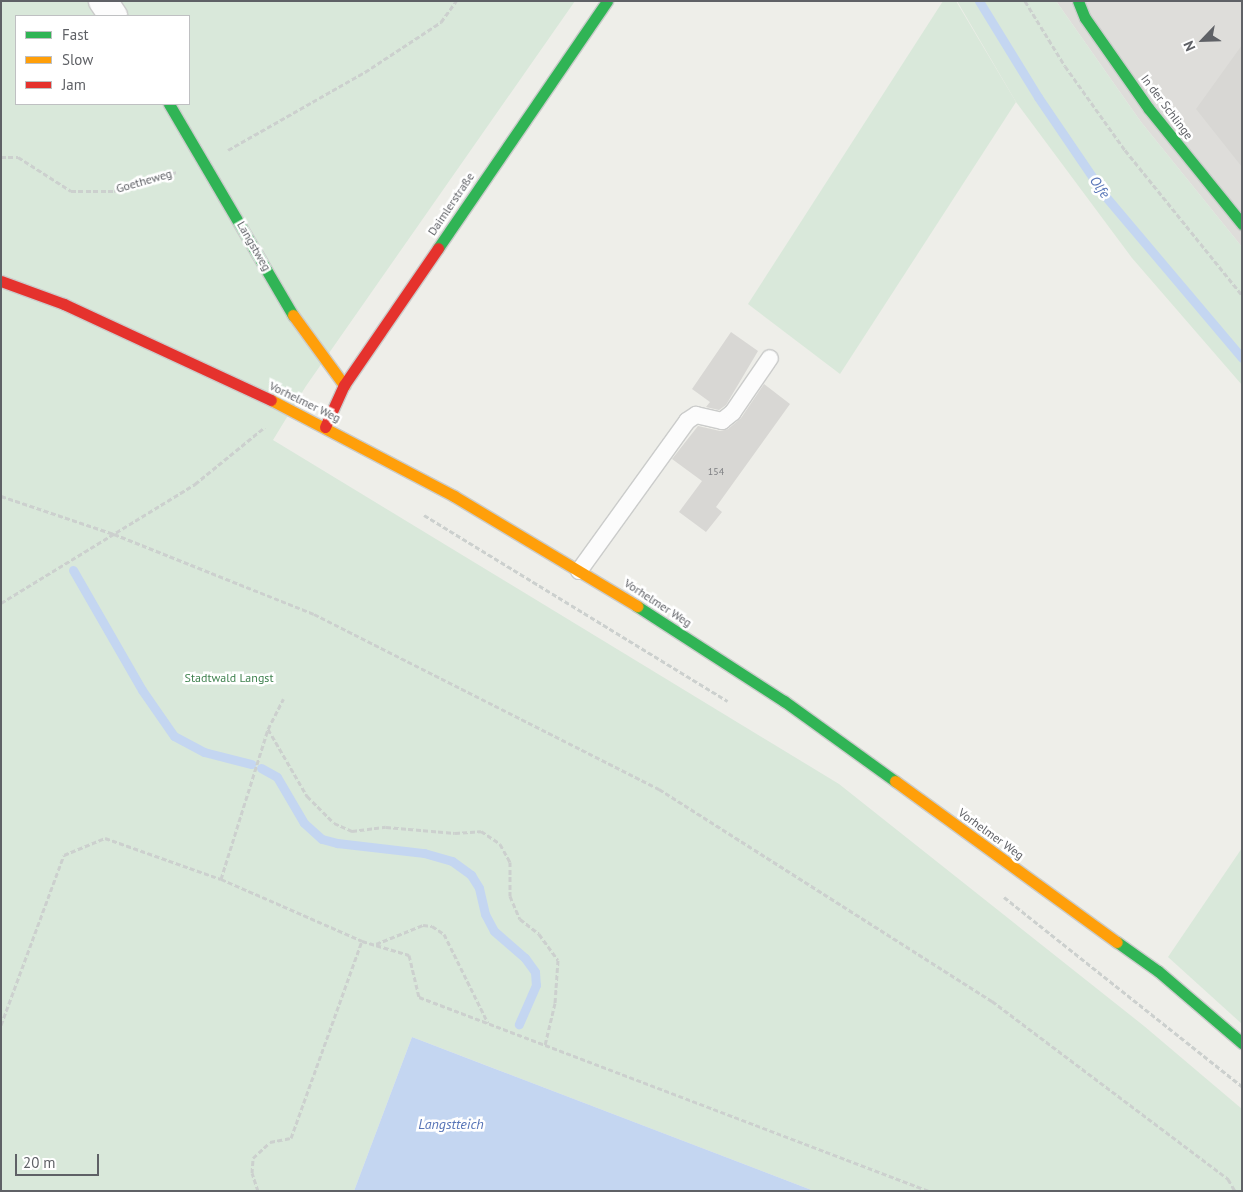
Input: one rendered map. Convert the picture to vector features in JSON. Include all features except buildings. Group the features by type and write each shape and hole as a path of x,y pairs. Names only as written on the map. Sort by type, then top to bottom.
{"street":[{"path":"104,1 112,15"},
{"name":"Daimlerstraße","path":"325,427 344,385 607,1"},
{"name":"In der Schlinge","path":"1078,1 1085,18 1149,109 1242,224"},
{"name":"Langstweg","path":"170,105 206,163 302,332 344,385"},
{"name":"Vorhelmer Weg","path":"1,281 64,304 325,427 454,496 579,571 784,701 1158,971 1242,1043"}],"lane":[{"path":"579,571 687,420 696,415 722,421 733,412 770,358"}],"path":[{"name":"Goetheweg","path":"1,157 18,157 71,192 114,191 206,163 365,72 441,22 456,1"},
{"path":"1025,1 1065,66 1125,150 1242,295"},
{"path":"1,602 195,484 266,426 275,430"},
{"path":"1,496 114,534 314,614 659,789 992,1000 1228,1179 1235,1191"},
{"path":"420,512 730,703"},
{"path":"221,879 268,729 283,699"},
{"path":"268,729 307,796 334,823 352,831 386,827 455,832 481,831 500,844 510,862 510,896 520,919 539,934 558,960 555,1003 545,1045"},
{"path":"1,1025 64,855 105,838 221,879 362,941 409,955 419,996 488,1024 929,1191"},
{"path":"1002,896 1242,1086"},
{"path":"375,944 423,925 432,926 444,934 488,1024"},
{"path":"258,1191 252,1173 253,1158 270,1142 291,1138 362,941"}],"shaded area":[{"path":"1056,1 1242,1 1242,247 1141,122"}],"green space":[{"name":"Stadtwald Langst","path":"1,1 575,1 306,386 273,440 839,784 1144,1026 1242,1109 1242,1191 814,1191 412,1037 354,1191 1,1191"},
{"path":"943,1 956,1 1016,102 840,374 748,304"},
{"path":"957,1 1056,1 1141,122 1242,247 1242,385 1132,258 1016,102"},
{"path":"1242,848 1242,1024 1168,957"}],"water":[{"name":"Langstteich","path":"412,1037 498,1070 814,1191 354,1191"}],"waterway":[{"name":"Olfe","path":"979,1 1038,97 1106,197 1242,358"},
{"path":"73,570 142,690 174,736 204,752 251,764"},
{"path":"261,768 277,777 304,823 322,839 337,843 424,853 452,861 471,875 479,888 485,914 494,931 525,958 535,972 536,985 519,1024"}],"traffic: fast":[{"path":"438,248 607,1"},
{"path":"1078,1 1085,18 1149,109 1242,224"},
{"path":"170,105 293,315"},
{"path":"637,606 784,701 895,781"},
{"path":"1117,942 1158,971 1242,1043"}],"traffic: slow":[{"path":"293,315 344,385"},
{"path":"271,400 454,496 637,606"},
{"path":"895,781 1117,942"}],"traffic: jam":[{"path":"325,427 344,385 438,248"},
{"path":"1,281 64,304 271,400"}]}
